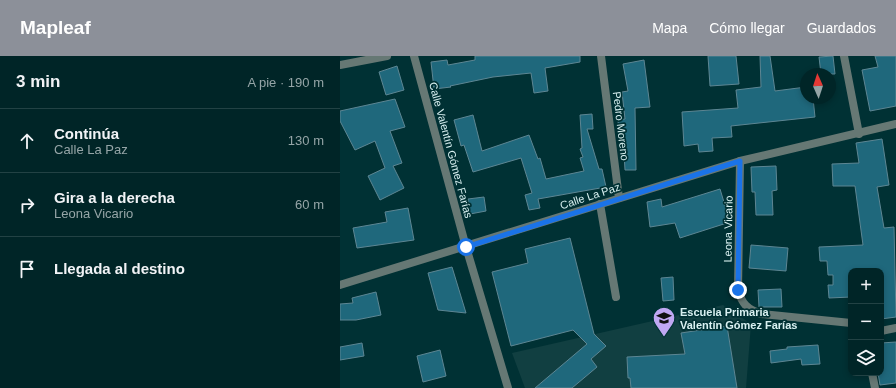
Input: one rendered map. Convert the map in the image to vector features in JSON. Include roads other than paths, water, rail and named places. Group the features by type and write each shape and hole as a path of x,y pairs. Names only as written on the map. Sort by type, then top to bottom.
{"street":[{"path":"340,65 387,56"},
{"name":"Calle Valentín Gómez Farías","path":"414,56 466,247 508,388"},
{"name":"Pedro Moreno","path":"601,56 619,198"},
{"path":"844,56 858,134"},
{"name":"Calle La Paz","path":"340,285 740,161 896,124"},
{"name":"Leona Vicario","path":"740,161 738,290 742,302 748,309 761,314 848,323"},
{"path":"600,204 616,297"},
{"path":"884,330 896,328"},
{"path":"873,376 875,388"}],"place":[{"name":"Escuela Primaria Valentín Gómez Farías","path":"664,338"}]}
